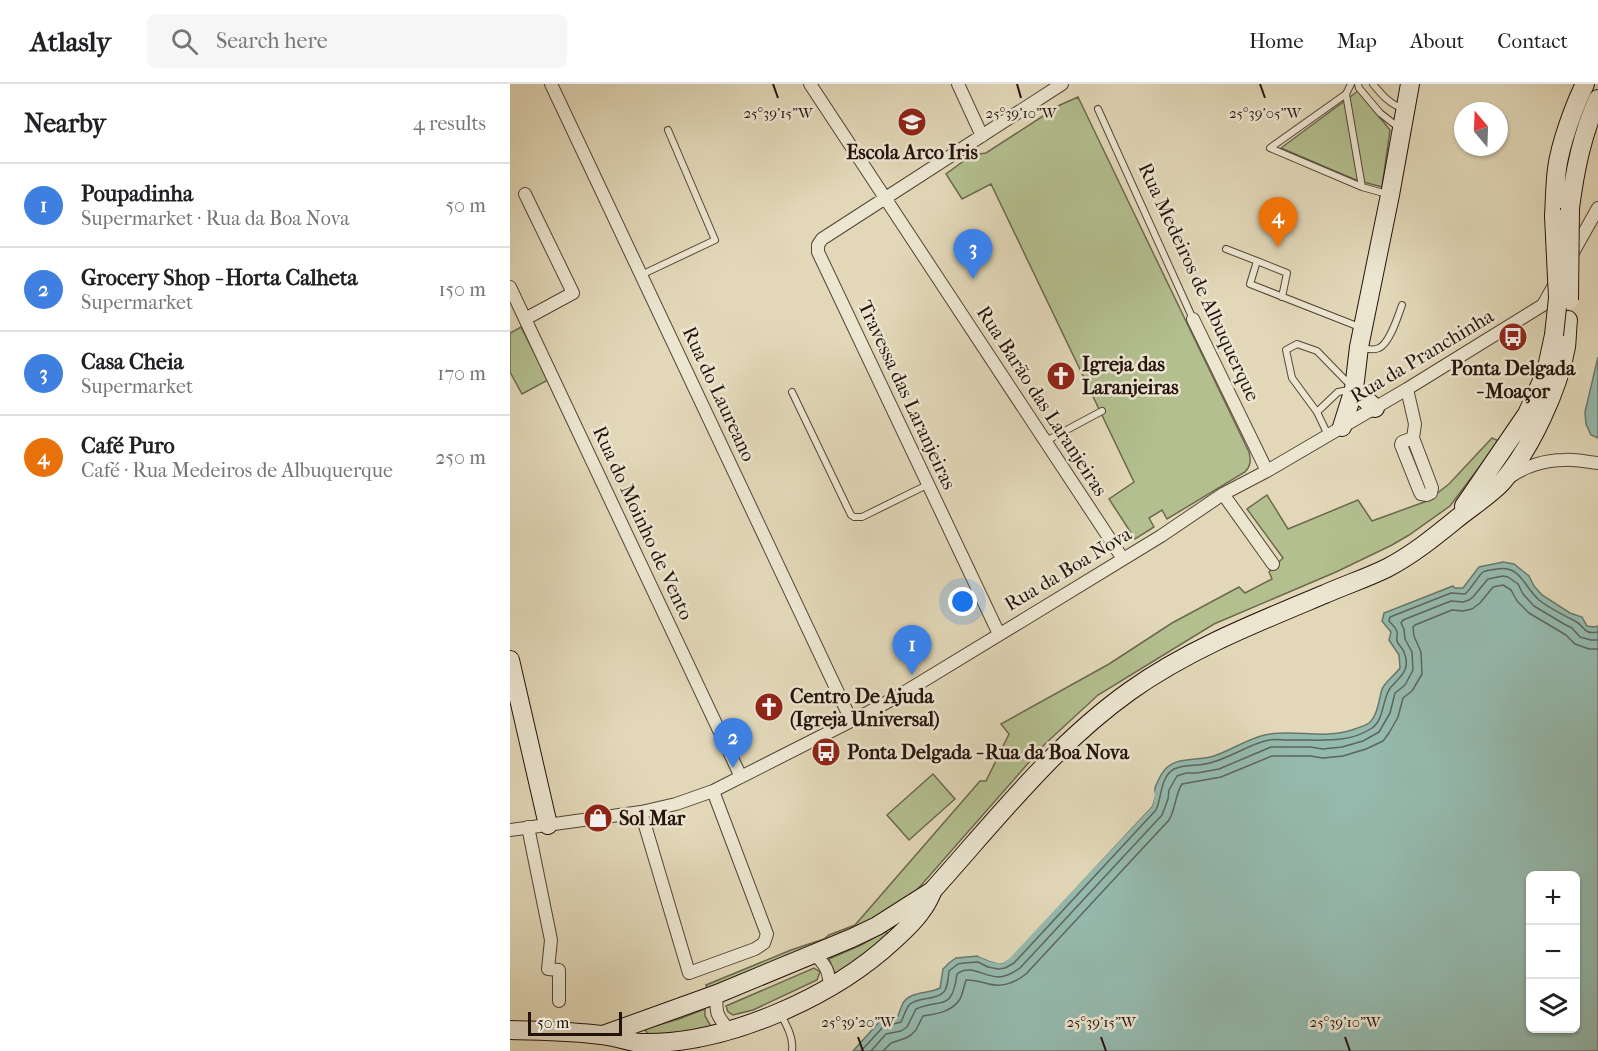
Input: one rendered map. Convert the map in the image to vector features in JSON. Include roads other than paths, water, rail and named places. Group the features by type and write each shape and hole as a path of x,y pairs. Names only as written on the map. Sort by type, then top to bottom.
{"main road":[{"path":"1335,431 1354,389 1359,347 1410,84"},
{"path":"1455,520 1527,414 1546,372 1554,335 1558,298 1554,216 1557,168 1567,131 1585,84"},
{"path":"510,1030 603,1035 640,1043 684,1040 729,1030 780,1012 830,988 880,954 902,933 922,910 933,890 1059,752 1092,721 1131,691 1162,670 1197,651 1284,611 1387,568 1424,546 1502,483 1522,455 1542,419 1566,347 1570,208 1574,172 1581,143 1598,99"},
{"path":"1354,389 1375,408"},
{"path":"510,660 548,825"},
{"path":"603,1035 717,994 877,926 933,890"}],"street":[{"name":"Rua do Laureano","path":"550,84 852,720"},
{"name":"Rua Barão das Laranjeiras","path":"810,84 1123,559"},
{"path":"958,84 982,136"},
{"name":"Travessa das Laranjeiras","path":"999,634 818,252 818,245 822,239 1062,84"},
{"path":"525,194 573,293 525,318"},
{"name":"Rua da Pranchinha","path":"1223,494 1375,408 1543,305 1598,208"},
{"name":"Rua do Moinho de Vento","path":"510,287 741,777"},
{"name":"Rua Medeiros de Albuquerque","path":"1192,319 1267,471"},
{"path":"1407,389 1415,424 1413,438"},
{"path":"1502,483 1516,472 1537,464 1564,460 1598,463"},
{"path":"1223,494 1273,564"},
{"name":"Rua da Boa Nova","path":"510,830 641,812 676,804 713,791 900,695 1123,559 1223,494"},
{"path":"641,812 689,973 755,949 764,943 767,934 713,791"},
{"path":"528,827 550,940 548,969 560,970 559,1001"},
{"path":"814,953 830,974 830,988"},
{"path":"717,994 715,1009 729,1030"}],"lane":[{"path":"1352,84 1346,94 1270,148 1362,187 1390,195"},
{"path":"1358,84 1380,113 1401,129"},
{"path":"1373,84 1385,98 1405,109"},
{"path":"1346,94 1362,187"},
{"name":"Rua Medeiros de Albuquerque","path":"1098,109 1192,319"},
{"path":"641,275 715,240 668,130"},
{"path":"1226,249 1287,273 1282,297"},
{"path":"1257,261 1250,284 1363,329"},
{"path":"1359,347 1371,350 1386,343 1402,305"},
{"path":"1335,431 1317,412 1292,378 1286,350 1297,345 1317,351 1354,389"},
{"path":"1317,412 1338,392 1354,389"},
{"path":"792,392 854,517 862,517 927,484"},
{"path":"1046,441 1102,411"},
{"path":"780,1012 790,1035 792,1051"}],"water":[{"path":"1598,357 1598,438 1591,435 1586,424 1585,412"},
{"path":"1503,562 1514,564 1529,576 1542,595 1570,613 1582,617 1587,626 1598,626 1598,1051 853,1051 881,1020 897,1018 903,1003 910,996 940,988 943,969 956,958 978,956 1003,963 1152,806 1157,783 1171,764 1214,756 1263,735 1342,733 1369,723 1376,711 1383,686 1400,668 1399,655 1389,640 1391,632 1382,621 1384,613 1453,586 1463,588 1479,567"}],"place":[{"name":"Escola Arco Iris","path":"912,122"},
{"name":"Café Puro","path":"1278,247"},
{"name":"Casa Cheia","path":"973,279"},
{"name":"Ponta Delgada - Moaçor","path":"1513,337"},
{"name":"Igreja das Laranjeiras","path":"1061,376"},
{"name":"Poupadinha","path":"912,675"},
{"name":"Centro De Ajuda (Igreja Universal)","path":"769,707"},
{"name":"Ponta Delgada - Rua da Boa Nova","path":"826,752"},
{"name":"Grocery Shop - Horta Calheta","path":"733,768"},
{"name":"Sol Mar","path":"598,818"}]}
